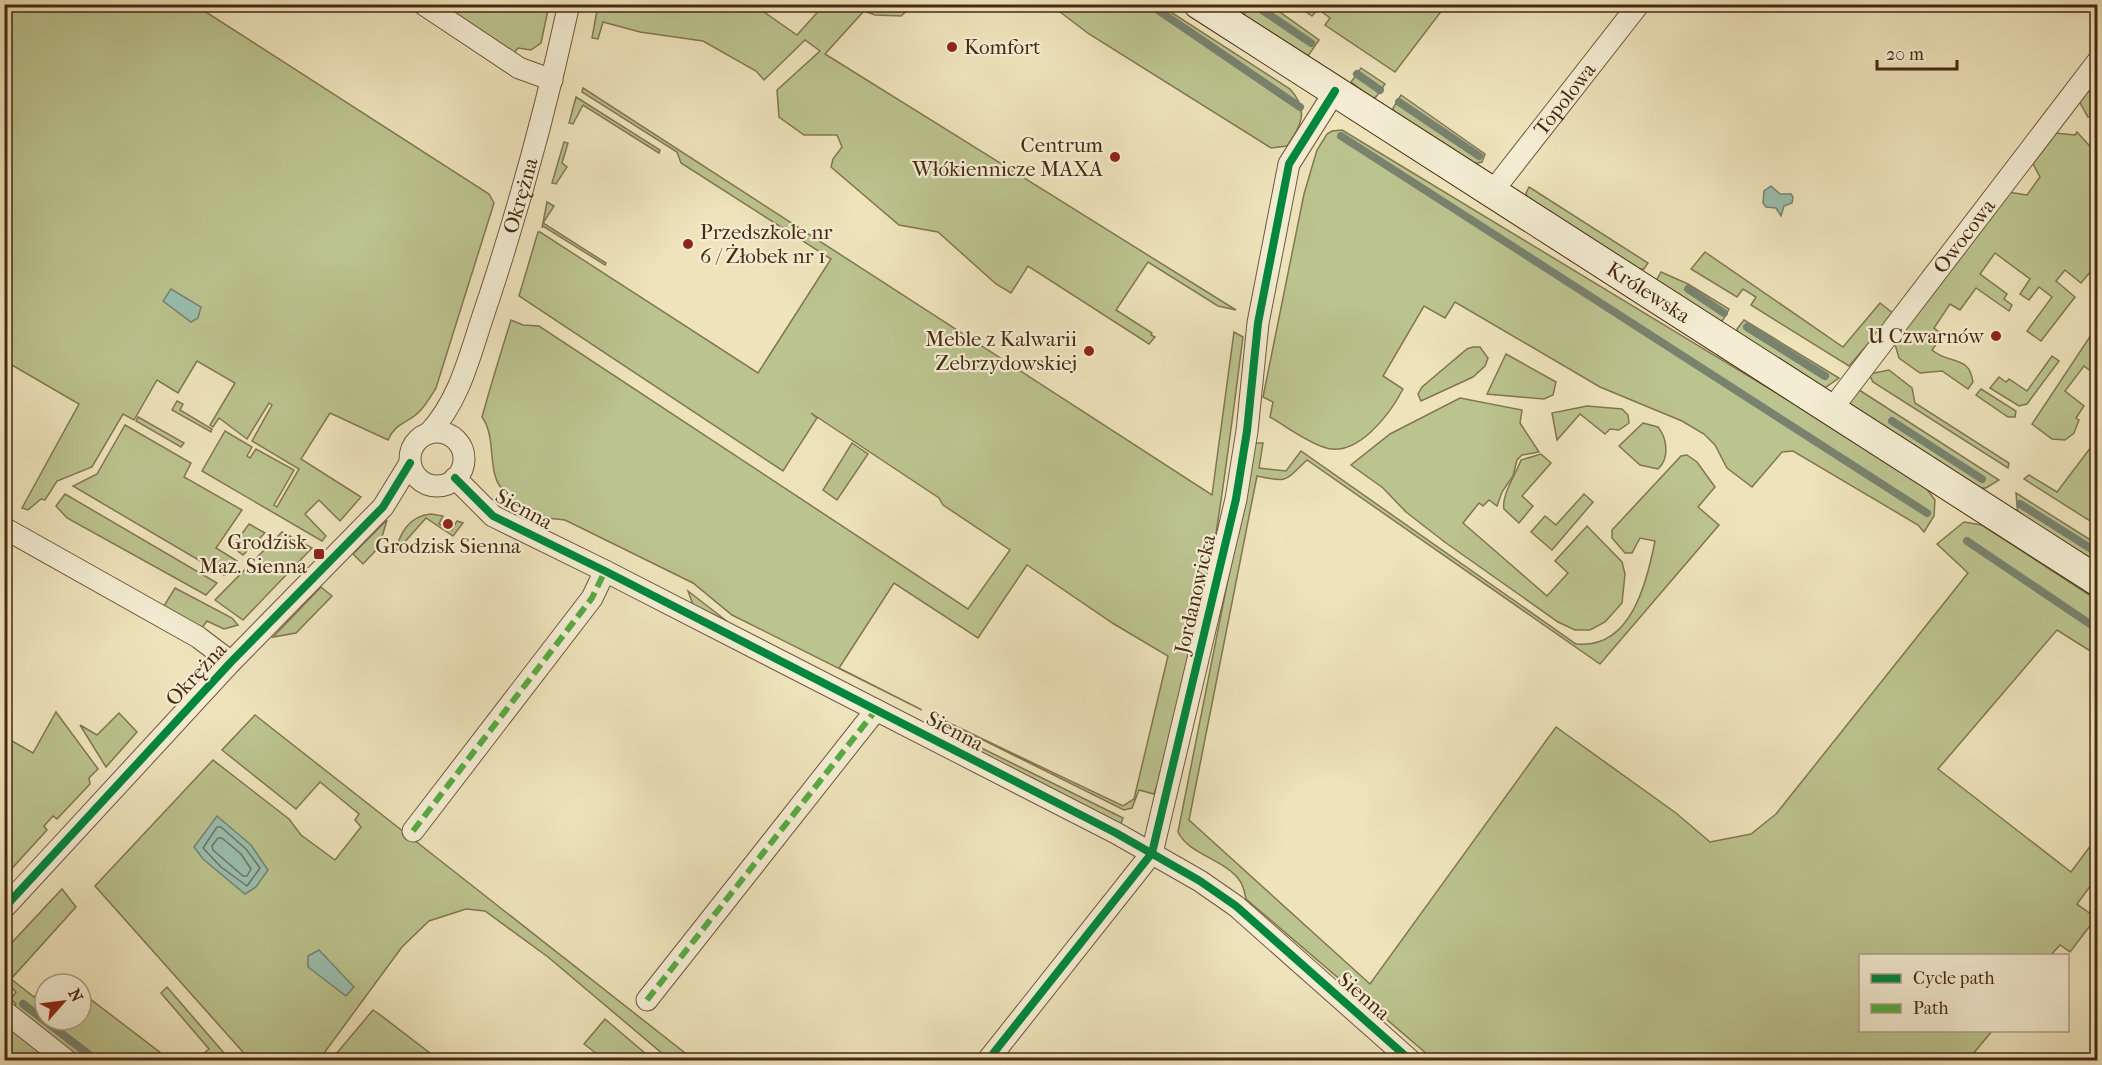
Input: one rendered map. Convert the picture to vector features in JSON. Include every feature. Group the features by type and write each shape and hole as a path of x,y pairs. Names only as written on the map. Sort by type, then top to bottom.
{"main road":[{"name":"Królewska","path":"1199,4 2097,581"}],"street":[{"path":"423,4 519,68 552,80"},
{"name":"Okrężna","path":"429,433 442,417 460,384 505,249 552,80 569,4"},
{"name":"Topolowa","path":"1492,192 1639,4"},
{"name":"Owocowa","path":"1831,410 2097,61"},
{"name":"Jordanowicka","path":"988,1060 1152,853 1236,500 1247,431 1258,323 1289,164 1335,91"},
{"name":"Okrężna","path":"460,384 456,418 460,445"},
{"path":"429,433 446,433 460,445 463,463 455,478 440,485 424,482 415,474 410,463 414,444 429,433"},
{"name":"Okrężna","path":"4,908 231,662 383,507 410,463"},
{"name":"Sienna","path":"455,478 493,516 876,710 1152,853 1200,881 1236,906 1410,1060"},
{"name":"Okrężna","path":"383,507 424,482"},
{"path":"4,528 198,637 231,662"},
{"path":"413,831 592,597 605,571"},
{"path":"647,1000 876,710"},
{"path":"4,1011 66,1060"}],"green space":[{"path":"1446,4 1395,72 1325,25 1330,18 1318,9 1312,16 1296,5"},
{"path":"5,5 195,5 489,194 494,203 436,388 422,409 394,430 388,440 330,413 301,459 361,497 340,521 319,500 305,514 326,536 322,541 202,471 225,431 252,447 247,456 250,458 256,449 294,470 274,505 277,507 299,469 252,441 272,405 269,403 247,439 219,418 213,427 210,425 235,383 197,361 178,393 157,380 134,420 123,414 92,467 57,481 45,500 41,499 28,510 22,508 79,404 5,361"},
{"path":"437,5 549,5 541,43 531,50 518,48 513,54"},
{"path":"598,5 754,5 797,35 824,5 913,5 901,16 875,15 864,11 825,54 1236,310 1218,306 1148,262 1116,310 1152,333 1151,335 1155,337 1149,344 1028,266 1011,293 996,284 938,232 899,225 831,167 833,159 842,147 837,135 804,135 779,117 777,90 820,51 805,40 764,80 756,71 703,41 640,32 603,22 598,39 592,38"},
{"path":"1051,5 1160,5 1290,89 1300,104 1300,124 1287,146 1271,148 1089,34"},
{"path":"1246,5 1270,5 1319,40 1308,56 1245,16 1243,8"},
{"path":"1361,68 1385,84 1376,97 1372,98 1351,82"},
{"path":"2097,77 2097,114 2088,117 2079,101"},
{"path":"583,88 1212,495 1234,332 1243,337 1220,510 1200,626 1172,739 1154,794 1139,790 1132,808 1124,810 945,721 1123,806 1134,799 1168,656 1114,624 1027,565 978,638 894,583 839,668 922,710 732,615 693,583 565,520 538,517 501,499 505,492 495,476 490,436 482,417 511,320 523,325 539,326 968,609 1010,550 943,505 939,498 811,413 817,418 783,471 519,296 538,232 540,232 758,373 831,259 681,163 677,152 582,92"},
{"path":"1401,95 1485,154 1482,162 1473,164 1394,112 1393,108"},
{"path":"576,97 660,150 659,153 583,105 573,124 569,123"},
{"path":"1342,130 1899,467 1923,484 1935,500 1934,516 1924,532 1918,525 1793,451 1782,452 1752,487 1727,468 1715,445 1704,434 1682,421 1600,387 1455,302 1445,318 1424,306 1383,376 1403,389 1381,422 1359,441 1348,447 1335,449 1323,447 1270,417 1273,402 1263,397 1304,194 1317,150 1327,134"},
{"path":"2077,132 2097,154 2097,264 2081,283 2065,270 2056,281 2075,297 2041,341 2027,331 2052,297 2039,287 2029,300 2020,294 2030,279 1995,253 1980,274 2007,294 2004,299 2012,305 2009,311 1976,288 1960,310 1950,304 1934,328 1943,335 1932,350 1938,355 1967,367 1973,382 1968,389 1942,371 1920,373 1899,358 1894,341 2008,192 2027,195 2040,177 2032,162 2055,133 2075,135"},
{"path":"564,142 568,143 562,163 567,167 556,184 552,183"},
{"path":"1529,187 1648,263 1644,269 1637,269 1528,201 1526,193"},
{"path":"547,202 554,206 543,223 606,263 605,265 543,226 542,228"},
{"path":"1705,252 1843,347 1880,303 1894,314 1849,366 1751,305 1756,297 1743,289 1737,297 1691,269"},
{"path":"1661,272 1688,284 1729,309 1723,320 1719,322 1659,285 1657,279"},
{"path":"1744,320 1839,378 1823,389 1739,335 1737,329"},
{"path":"2097,326 2097,376 2084,366 2065,391 2084,406 2076,418 2079,420 2074,433 2065,440 2052,439 2032,424"},
{"path":"1480,347 1488,358 1485,366 1473,377 1421,401 1418,394 1422,387 1467,349"},
{"path":"1506,354 1556,382 1553,395 1544,399 1487,394"},
{"path":"2052,356 2059,361 2027,404 2019,406 1990,388 1999,377 2006,382 2009,379 2027,391"},
{"path":"1889,370 1912,388 1915,403 2009,463 2008,468 1873,382 1869,374"},
{"path":"1853,386 1999,480 1986,488 1977,488 1850,407 1848,395"},
{"path":"1981,389 2016,411 2015,417 2008,417 1976,395"},
{"path":"1460,398 1522,410 1520,423 1539,452 1522,455 1517,460 1513,476 1502,492 1497,506 1489,500 1483,506 1479,503 1463,523 1547,596 1568,573 1555,561 1587,526 1622,562 1625,574 1622,603 1605,622 1590,630 1575,630 1558,622 1446,543 1406,512 1383,488 1351,465 1390,434"},
{"path":"177,401 183,404 180,410 212,429 211,432 172,410"},
{"path":"1587,406 1622,409 1628,415 1629,423 1619,430 1610,429 1605,434 1580,414 1557,440 1552,413"},
{"path":"138,417 184,443 181,447 136,421"},
{"path":"1643,423 1658,427 1665,442 1666,454 1658,469 1640,465 1619,446"},
{"path":"125,425 191,463 184,477 242,510 216,548 237,561 224,575 73,486 97,474"},
{"path":"852,443 868,454 837,500 823,490"},
{"path":"1255,443 1263,443 1259,468 1286,471 1301,451 1576,644 1595,643 1610,636 1623,625 1633,610 1647,575 1655,541 1640,538 1632,553 1625,553 1612,538 1612,530 1681,456 1687,455 1697,462 1715,487 1698,507 1719,525 1600,664 1307,460 1285,479 1257,476 1189,820 1370,984 1556,727 1676,813 1710,842 1751,834 1776,814 1968,573 1937,544 1964,522 1982,525 2097,600 2097,638 2092,652 2057,630 1938,769 2071,872 2097,837 2097,877 2077,904 2096,918 2070,952 2060,945 2052,954 1859,954 1859,1032 1991,1032 1968,1060 1434,1060 1246,899 1241,883 1226,867 1198,852 1183,840 1178,832"},
{"path":"2097,444 2097,518 2090,521 2024,479 2029,475 2057,492 2091,447"},
{"path":"1541,454 1551,463 1522,496 1533,506 1519,523 1504,509 1505,498 1521,460"},
{"path":"2016,493 2097,544 2097,564 2018,516"},
{"path":"65,494 217,583 206,595 67,518 56,506"},
{"path":"1584,494 1593,502 1552,550 1531,532 1545,516 1556,525"},
{"path":"431,514 443,516 439,524 452,530 457,521 463,523 453,536 426,518 394,554 406,527 416,518"},
{"path":"387,520 379,547 363,564 353,554"},
{"path":"249,524 265,533 243,555 232,547"},
{"path":"282,532 312,548 243,620 215,600"},
{"path":"321,587 332,596 296,633 273,637"},
{"path":"175,588 232,618 238,625 224,629 207,621 202,628 164,606"},
{"path":"688,591 728,622 693,605"},
{"path":"56,712 98,769 89,778 90,784 57,819 53,816 44,826 47,830 5,876 5,737 33,753"},
{"path":"119,713 137,732 106,767 80,725 97,735"},
{"path":"255,715 694,1060 670,1060 548,957 485,911 466,909 429,921 402,947 319,1060 250,1060 95,886 213,760 289,819 301,835 335,860 361,827 355,820 359,814 320,782 296,809 222,750"},
{"path":"937,726 1123,818 1121,824 938,731"},
{"path":"62,889 76,907 11,979 33,996 33,1026 20,1016 14,1007 16,1004 11,999 16,992 5,981 4,951"},
{"path":"167,987 230,1060 196,1060 209,1049 161,993"},
{"path":"93,1001 170,1060 77,1060 41,1032 93,1032"},
{"path":"373,1010 379,1014 439,1060 331,1060"},
{"path":"605,1019 653,1060 605,1060 584,1044"},
{"path":"5,1022 52,1060 5,1060"}],"water":[{"path":"1771,186 1780,194 1791,194 1793,197 1792,203 1784,206 1781,216 1776,208 1766,207 1763,203 1764,191"},
{"path":"171,289 201,307 198,318 191,322 163,301"},
{"path":"217,816 251,845 268,870 256,887 245,894 203,859 194,847"},
{"path":"319,950 354,987 346,996 308,967 308,956"}],"waterway":[{"path":"1149,4 1300,107"},
{"path":"1253,4 1311,43"},
{"path":"1357,74 1380,90"},
{"path":"1399,102 1479,156"},
{"path":"1341,136 1927,513"},
{"path":"1688,289 1724,313"},
{"path":"1747,327 1825,376"},
{"path":"1892,421 1982,479"},
{"path":"2020,504 2098,553"},
{"path":"1967,541 2090,624"},
{"path":"23,1004 96,1060"}],"marked path":[{"path":"413,831 592,598 605,571"},
{"path":"647,1000 876,710"}],"cycle path":[{"path":"988,1060 1152,853 1236,499 1247,431 1258,323 1289,164 1335,91"},
{"path":"4,908 231,662 383,507 410,463"},
{"path":"455,478 493,516 1116,833 1200,881 1236,906 1410,1060"}],"place":[{"name":"Komfort","path":"952,47"},
{"name":"Centrum Włókiennicze MAXA","path":"1115,157"},
{"name":"Przedszkole nr 6 / Żłobek nr 1","path":"688,244"},
{"name":"U Czwarnów","path":"1996,336"},
{"name":"Meble z Kalwarii Zebrzydowskiej","path":"1089,351"},
{"name":"Grodzisk Sienna","path":"448,524"},
{"name":"Grodzisk Maz. Sienna","path":"319,554"}]}
